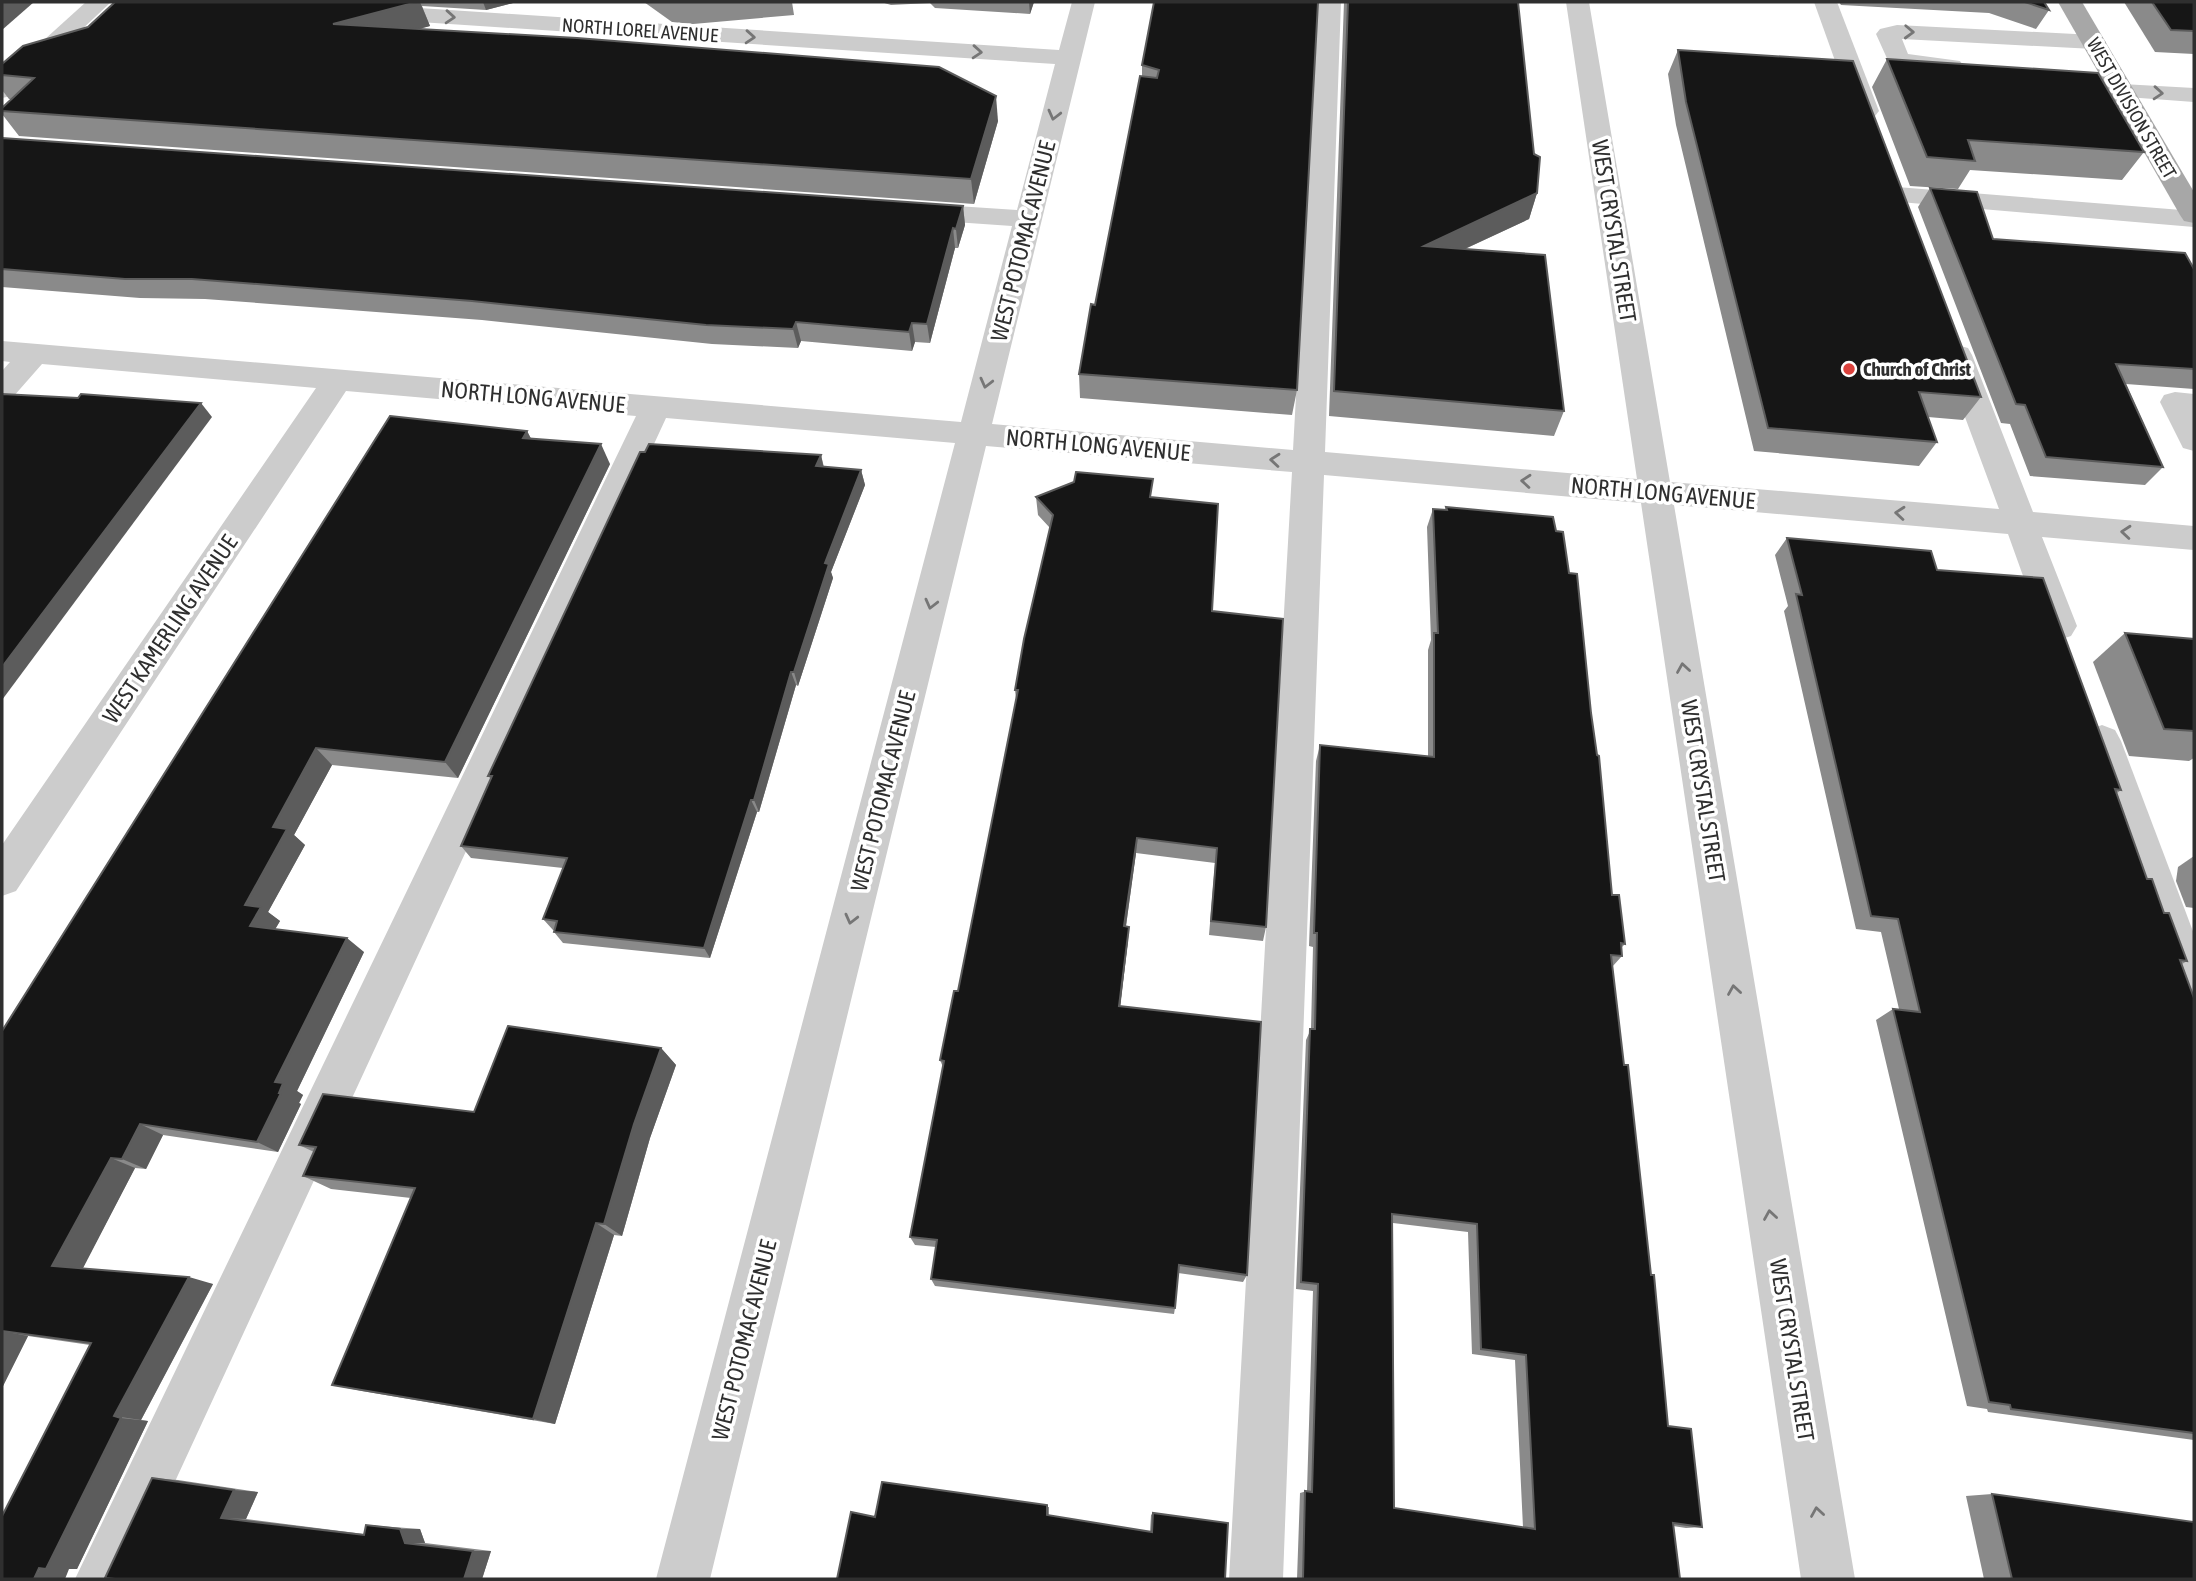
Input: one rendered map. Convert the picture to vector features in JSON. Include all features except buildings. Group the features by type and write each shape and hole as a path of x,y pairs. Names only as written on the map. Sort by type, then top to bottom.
{"main road":[{"name":"WEST DIVISION STREET","path":"2070,2 2094,43 2108,81 2194,217"}],"street":[{"path":"3,89 99,2"},
{"name":"WEST POTOMAC AVENUE","path":"683,1579 1083,2"},
{"path":"1256,1579 1330,2"},
{"name":"WEST CRYSTAL STREET","path":"1578,2 1828,1579"},
{"path":"1825,2 1893,182 2194,217"},
{"name":"NORTH LOREL AVENUE","path":"348,11 1069,58"},
{"path":"1977,68 1899,60 1888,34 1897,32 2094,43"},
{"path":"2108,81 2194,95"},
{"path":"879,209 1028,219"},
{"path":"1946,326 2069,654"},
{"name":"NORTH LONG AVENUE","path":"2,351 2194,538"},
{"path":"2,390 34,354"},
{"name":"WEST KAMERLING AVENUE","path":"2,878 337,380"},
{"path":"2194,404 2175,402 2194,440"},
{"path":"102,1579 656,407"},
{"path":"2093,718 2194,989"}],"place":[{"name":"Church of Christ","path":"1849,369"}]}
